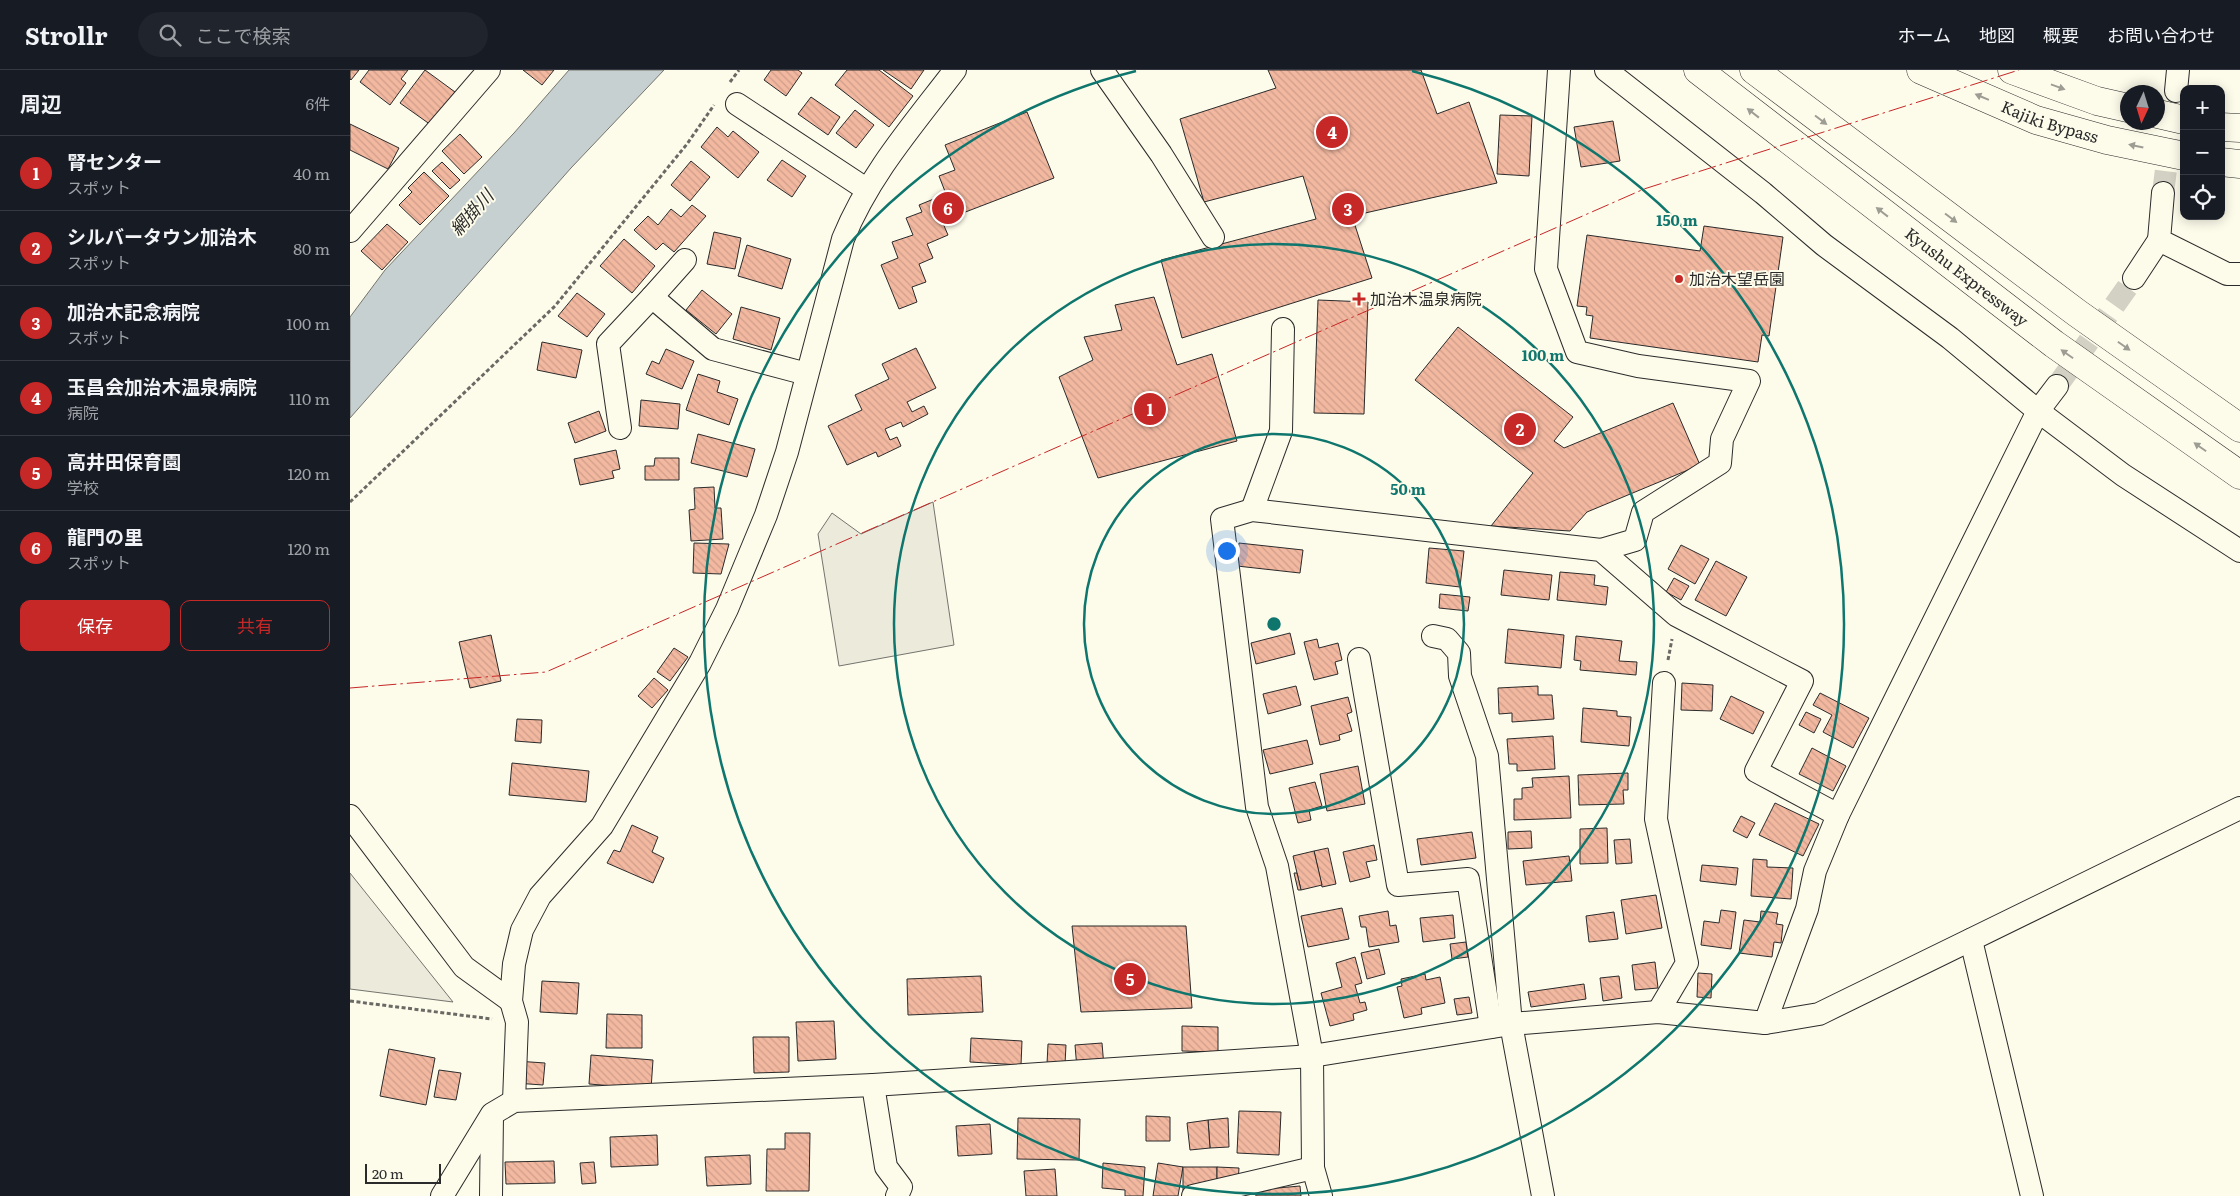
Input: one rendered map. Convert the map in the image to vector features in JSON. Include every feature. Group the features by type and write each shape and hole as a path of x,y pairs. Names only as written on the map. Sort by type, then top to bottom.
{"highway":[{"name":"Kyushu Expressway","path":"1698,70 2054,344 2240,474"},
{"path":"1754,70 2077,313 2240,428"},
{"name":"Kajiki Bypass","path":"1921,70 2036,120 2108,140 2180,155"},
{"path":"2012,70 2097,101 2120,106"},
{"path":"2165,116 2180,119"},
{"path":"2225,127 2240,128"},
{"path":"2225,162 2240,164"}],"street":[{"path":"514,1102 514,964 522,930 540,896 602,826 700,663 727,609 766,514 787,452 843,239 866,189 955,70"},
{"path":"1102,70 1161,154 1213,237"},
{"path":"1321,1196 1313,1168 1312,1056 1277,866 1257,808 1222,519 1252,510 1601,550 1636,540 1643,512 1720,462 1722,439 1749,380 1638,366 1577,352 1546,269 1559,70"},
{"path":"1606,70 1763,193 1824,245 1950,338 2038,411 2123,475 2240,551"},
{"path":"350,231 486,71"},
{"path":"727,98 866,189"},
{"path":"2134,278 2159,240 2163,193"},
{"path":"2159,240 2227,274 2240,274"},
{"path":"620,428 608,344 685,260"},
{"path":"652,297 713,350 807,374"},
{"path":"1252,510 1281,432 1283,329"},
{"path":"1765,1022 1807,909 1815,871 1838,815 2038,411 2057,386"},
{"path":"1601,550 1676,614 1802,681 1756,771 1838,815"},
{"path":"1433,636 1447,639 1459,654 1460,676 1487,756 1501,1026"},
{"path":"1359,659 1398,885 1468,879 1501,1026 1544,1196"},
{"path":"1658,1012 1687,963 1656,819 1664,683"},
{"path":"442,1196 492,1114 514,1102 873,1085 1312,1056 1501,1026 1658,1012 1765,1022 1819,1014 2240,808"},
{"path":"350,816 464,967 514,1012"},
{"path":"1971,940 2032,1196"},
{"path":"873,1085 886,1167 901,1187 897,1196"},
{"path":"491,1196 492,1114"},
{"path":"1193,1196 1313,1168"}],"path":[{"path":"350,502 555,306 687,144 727,98 738,70"},
{"path":"1664,683 1676,614"},
{"path":"350,1001 514,1012"}],"shaded area":[{"path":"933,502 954,645 839,666 818,534 832,513 861,534"},
{"path":"350,873 453,1002 350,989"}],"water":[{"name":"網掛川","path":"569,70 664,70 571,168 350,418 350,317 385,270 514,133"}],"building":[{"path":"350,70 359,70 351,80 350,79"},
{"path":"369,70 408,70 401,79 406,83 390,105 360,82"},
{"path":"425,70 455,92 431,125 400,103"},
{"path":"523,70 554,70 542,85"},
{"path":"771,70 798,70 802,73 786,96 764,80"},
{"path":"847,70 879,70 913,96 889,127 835,85"},
{"path":"883,70 924,70 911,89"},
{"path":"1268,70 1421,70 1437,114 1469,102 1497,183 1352,216 1372,278 1182,338 1161,260 1316,219 1303,176 1204,202 1180,119 1276,88"},
{"path":"811,97 840,117 828,135 798,114"},
{"path":"855,110 874,125 856,148 836,133"},
{"path":"1027,112 1054,178 942,221 948,235 927,244 933,258 919,264 926,282 912,287 917,302 899,309 881,265 898,258 892,242 913,235 906,218 922,212 919,205 946,194 939,176 955,170 945,145"},
{"path":"1500,115 1532,116 1529,176 1497,174"},
{"path":"1613,121 1620,161 1581,167 1574,127"},
{"path":"350,124 399,148 388,169 350,150"},
{"path":"717,127 728,137 733,131 759,152 738,178 701,147"},
{"path":"460,134 482,157 464,174 442,151"},
{"path":"782,160 806,176 792,197 767,180"},
{"path":"691,161 710,177 690,201 671,185"},
{"path":"442,162 460,180 450,189 432,171"},
{"path":"424,172 449,196 420,225 399,205 412,192 408,188"},
{"path":"692,205 706,216 674,252 663,243 656,250 634,230 648,216 658,225 671,209 681,217"},
{"path":"387,224 408,242 382,270 361,251"},
{"name":"加治木望岳園","path":"1704,226 1783,237 1769,336 1762,335 1758,362 1590,338 1593,316 1586,315 1587,307 1577,306 1587,235 1700,251"},
{"path":"714,232 741,238 735,269 707,264"},
{"path":"624,239 655,266 632,293 600,266"},
{"path":"747,245 791,259 782,289 738,276"},
{"path":"702,290 732,314 716,334 686,310"},
{"path":"577,293 605,314 587,337 558,316"},
{"path":"1154,297 1177,365 1212,354 1237,441 1098,478 1059,377 1093,360 1084,337 1122,330 1115,305"},
{"path":"1318,300 1368,302 1364,414 1314,413"},
{"path":"741,307 780,318 771,350 733,339"},
{"path":"1458,327 1573,417 1554,441 1564,448 1673,403 1700,465 1587,512 1570,531 1491,526 1533,473 1415,380"},
{"path":"542,342 582,350 576,378 537,370"},
{"path":"916,348 936,388 907,402 912,412 924,406 928,414 903,427 901,422 885,429 890,440 897,437 901,446 878,457 876,452 847,465 828,426 862,410 855,395 889,379 882,364"},
{"path":"666,349 694,361 682,389 646,374 652,361 659,364"},
{"path":"698,374 720,381 717,392 738,399 729,425 686,410"},
{"path":"641,400 680,404 678,429 639,426"},
{"path":"599,411 606,431 575,443 568,423"},
{"path":"698,434 755,449 747,477 691,463"},
{"path":"616,450 620,469 612,471 614,478 580,485 574,459"},
{"path":"655,458 679,458 679,480 645,480 645,466 654,466"},
{"path":"714,487 715,508 721,508 723,539 691,541 689,510 695,509 694,488"},
{"path":"694,543 729,544 721,574 693,573"},
{"path":"1239,543 1303,550 1300,573 1237,566"},
{"path":"1681,545 1709,559 1695,584 1668,569"},
{"path":"1429,548 1464,551 1460,587 1426,583"},
{"path":"1716,561 1747,577 1726,616 1695,600"},
{"path":"1504,570 1552,575 1549,600 1501,595"},
{"path":"1560,572 1595,575 1594,585 1608,587 1606,605 1557,600"},
{"path":"1674,578 1689,586 1681,600 1666,592"},
{"path":"1440,594 1470,597 1468,611 1439,608"},
{"path":"1508,629 1564,635 1561,668 1505,663"},
{"path":"1290,633 1295,654 1256,664 1251,643"},
{"path":"491,635 501,681 470,688 459,642"},
{"path":"1576,636 1622,641 1619,661 1637,662 1636,675 1580,670 1581,661 1574,660"},
{"path":"1317,639 1319,648 1338,643 1342,660 1335,662 1338,674 1314,680 1304,642"},
{"path":"674,648 688,657 670,681 657,672"},
{"path":"654,678 668,690 652,708 638,696"},
{"path":"1682,683 1713,685 1712,711 1681,710"},
{"path":"1296,686 1301,705 1268,714 1263,694"},
{"path":"1538,686 1538,695 1552,695 1554,719 1512,722 1512,713 1499,714 1498,688"},
{"path":"1820,693 1869,718 1853,748 1823,732 1832,715 1813,705"},
{"path":"1731,696 1764,712 1753,734 1720,719"},
{"path":"1348,697 1352,712 1347,714 1352,731 1339,735 1340,740 1320,745 1311,706"},
{"path":"1583,708 1617,711 1617,716 1631,717 1629,746 1581,742"},
{"path":"1806,712 1821,719 1814,733 1799,725"},
{"path":"517,719 542,720 541,743 515,741"},
{"path":"1553,736 1555,769 1517,771 1517,764 1509,764 1507,739"},
{"path":"1307,740 1313,764 1270,774 1263,750"},
{"path":"1812,748 1846,766 1833,791 1799,774"},
{"path":"512,763 589,771 586,802 509,795"},
{"path":"1358,766 1365,804 1327,811 1320,774"},
{"path":"1628,773 1628,790 1623,790 1624,804 1579,805 1578,775"},
{"path":"1569,776 1571,818 1514,820 1514,799 1522,799 1522,788 1533,787 1532,778"},
{"path":"1315,782 1322,806 1309,810 1311,820 1298,823 1289,788"},
{"path":"1775,803 1819,824 1803,856 1759,835"},
{"path":"1741,816 1755,823 1747,838 1733,831"},
{"path":"632,825 658,837 652,852 664,858 653,883 607,863 614,850 620,852"},
{"path":"1607,828 1608,863 1580,864 1580,829"},
{"path":"1531,831 1532,848 1508,849 1508,832"},
{"path":"1472,832 1476,858 1421,865 1417,839"},
{"path":"1630,839 1632,863 1616,864 1614,840"},
{"path":"1374,845 1377,860 1366,862 1370,877 1350,882 1343,852"},
{"path":"1328,848 1336,884 1322,887 1314,851"},
{"path":"1314,851 1322,885 1301,890 1293,856"},
{"path":"1569,856 1572,881 1526,885 1523,861"},
{"path":"1753,859 1767,860 1767,867 1793,868 1791,899 1751,896"},
{"path":"1702,865 1738,868 1736,885 1700,881"},
{"path":"1294,873 1297,873 1301,890 1298,890"},
{"path":"1656,895 1662,928 1626,934 1621,900"},
{"path":"1342,908 1349,939 1308,947 1301,916"},
{"path":"1721,910 1736,912 1731,949 1701,945 1704,921 1719,923"},
{"path":"1388,911 1390,926 1396,925 1399,942 1369,947 1366,927 1361,927 1359,916"},
{"path":"1761,911 1778,913 1776,924 1783,925 1781,943 1774,942 1772,957 1739,953 1744,920 1760,922"},
{"path":"1614,912 1618,939 1589,942 1586,916"},
{"path":"1453,915 1455,938 1423,942 1420,918"},
{"path":"1072,926 1186,926 1192,1008 1081,1012"},
{"path":"1466,942 1468,957 1452,959 1450,944"},
{"path":"1379,949 1385,974 1367,979 1361,953"},
{"path":"1355,957 1362,983 1355,985 1360,1003 1365,1002 1367,1010 1353,1014 1354,1020 1330,1026 1321,993 1342,987 1336,963"},
{"path":"1655,962 1658,988 1635,990 1632,965"},
{"path":"1698,973 1712,974 1711,998 1697,997"},
{"path":"1425,974 1426,980 1440,977 1445,1003 1421,1008 1422,1014 1404,1018 1397,987 1402,986 1401,979"},
{"path":"981,976 983,1012 908,1015 907,979"},
{"path":"1619,976 1622,998 1603,1001 1600,978"},
{"path":"542,981 579,983 577,1014 540,1012"},
{"path":"1584,984 1586,999 1531,1007 1528,992"},
{"path":"1469,997 1472,1013 1457,1015 1454,999"},
{"path":"607,1014 642,1015 642,1048 606,1048"},
{"path":"834,1021 836,1059 798,1061 796,1022"},
{"path":"1182,1026 1218,1027 1218,1052 1182,1051"},
{"path":"753,1037 789,1037 789,1072 754,1073"},
{"path":"971,1038 1022,1041 1021,1065 970,1062"},
{"path":"1102,1043 1104,1067 1077,1069 1075,1045"},
{"path":"1048,1044 1066,1045 1065,1064 1047,1064"},
{"path":"389,1049 435,1058 426,1105 380,1096"},
{"path":"591,1055 653,1060 651,1089 589,1084"},
{"path":"516,1061 545,1063 543,1085 515,1083"},
{"path":"439,1070 461,1073 456,1100 434,1097"},
{"path":"1239,1111 1281,1112 1279,1155 1237,1153"},
{"path":"1146,1116 1170,1117 1170,1141 1146,1141"},
{"path":"1018,1118 1080,1119 1079,1160 1017,1159"},
{"path":"1228,1118 1229,1147 1210,1148 1208,1120"},
{"path":"1208,1120 1210,1148 1190,1150 1187,1123"},
{"path":"990,1124 992,1154 958,1156 956,1126"},
{"path":"785,1133 810,1133 809,1191 766,1191 767,1149 785,1149"},
{"path":"657,1135 658,1165 611,1167 610,1137"},
{"path":"750,1155 751,1184 707,1186 705,1157"},
{"path":"554,1161 555,1183 506,1184 505,1162"},
{"path":"594,1162 596,1183 582,1184 580,1163"},
{"path":"1103,1163 1145,1167 1143,1196 1125,1196 1125,1190 1102,1188"},
{"path":"1158,1163 1183,1167 1178,1196 1153,1196"},
{"path":"1183,1167 1217,1167 1217,1196 1183,1196"},
{"path":"1217,1167 1239,1168 1237,1196 1217,1196"},
{"path":"1055,1169 1057,1196 1026,1196 1024,1171"},
{"path":"1300,1186 1301,1196 1256,1196 1255,1190"}],"tunnel":[{"path":"2163,193 2176,91"},
{"path":"2057,386 2134,278"}],"power":[{"path":"350,688 546,672 1644,189 2019,70"}],"place":[{"name":"玉昌会加治木温泉病院","path":"1332,132"},
{"name":"龍門の里","path":"948,208"},
{"name":"加治木記念病院","path":"1348,209"},
{"name":"加治木望岳園","path":"1679,279"},
{"name":"加治木温泉病院","path":"1359,299"},
{"name":"腎センター","path":"1150,409"},
{"name":"シルバータウン加治木","path":"1520,429"},
{"name":"高井田保育園","path":"1130,979"}]}
